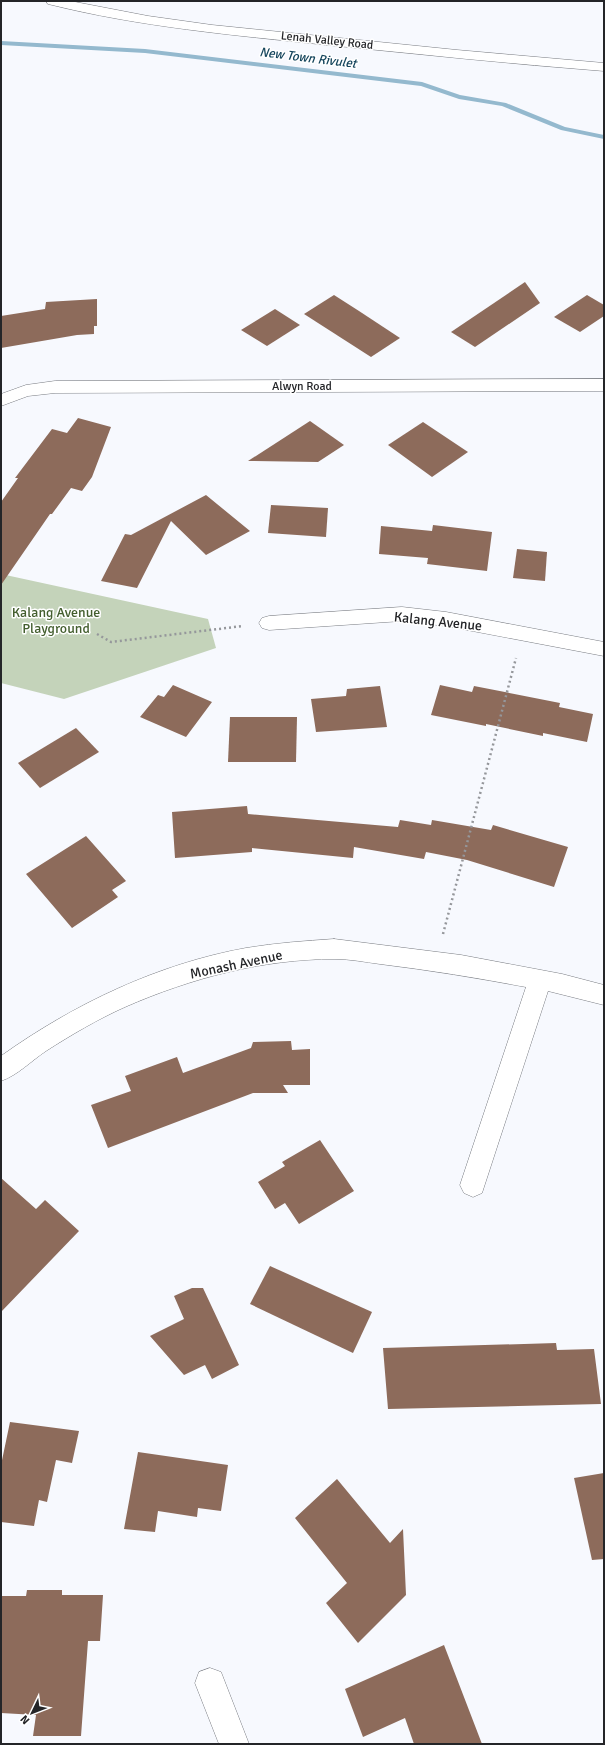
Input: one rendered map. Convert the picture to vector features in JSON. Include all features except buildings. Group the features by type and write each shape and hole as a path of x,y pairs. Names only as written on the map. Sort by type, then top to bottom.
{"street":[{"name":"Lenah Valley Road","path":"53,1 126,17 198,27 528,61 604,67"},
{"name":"Alwyn Road","path":"1,400 26,391 55,387 92,386 604,385"},
{"name":"Kalang Avenue","path":"269,623 402,614 446,619 522,632 604,649"},
{"name":"Monash Avenue","path":"1,1070 25,1051 76,1020 127,995 176,977 220,964 265,955 335,949 436,960 540,980 604,995"},
{"path":"473,1185 540,980"},
{"path":"210,1683 234,1744"}],"path":[{"path":"97,634 111,642 269,623"},
{"path":"436,960 522,632"}],"green space":[{"name":"Kalang Avenue Playground","path":"1,574 208,619 216,648 64,699 1,683"}],"waterway":[{"name":"New Town Rivulet","path":"1,43 145,51 422,84 459,97 504,104 563,129 604,137"}]}
